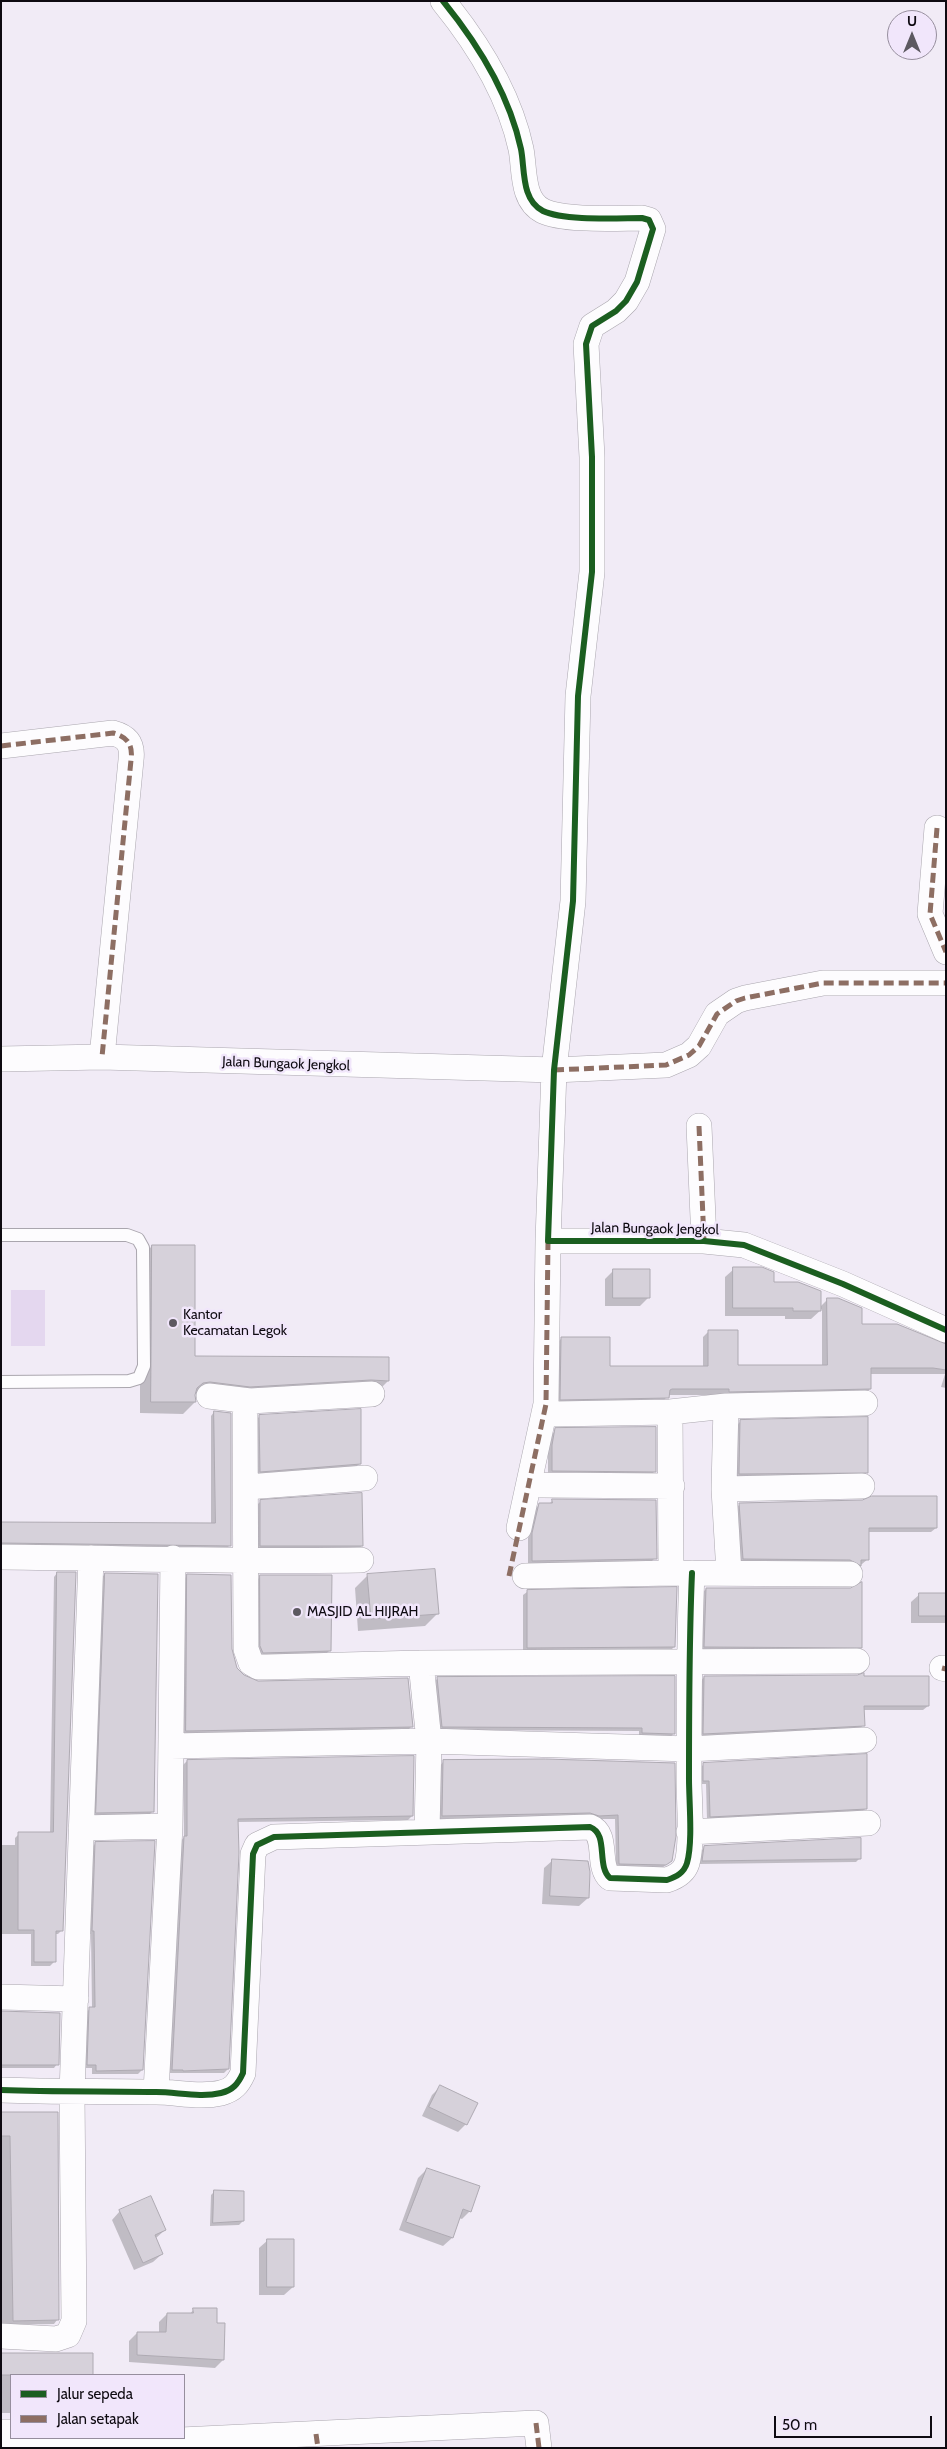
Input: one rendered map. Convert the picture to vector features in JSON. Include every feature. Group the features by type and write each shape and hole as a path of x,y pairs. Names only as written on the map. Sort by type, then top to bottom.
{"street":[{"path":"443,1 467,31 496,81 511,114 521,149 526,185 532,203 544,211 564,216 642,218 649,220 653,229 636,282 626,301 616,311 592,326 586,344 592,457 592,572 578,696 573,901 554,1070 548,1241 546,1404 519,1528"},
{"path":"1,746 113,733 127,739 131,744 102,1058"},
{"path":"937,828 930,914 946,952"},
{"name":"Jalan Bungaok Jengkol","path":"1,1059 102,1058 554,1070 666,1065 680,1061 699,1046 717,1014 736,1001 753,996 822,984 946,983"},
{"path":"699,1126 704,1241"},
{"name":"Jalan Bungaok Jengkol","path":"548,1241 704,1241 744,1246 843,1284 946,1330"},
{"path":"208,1396 250,1401 372,1394"},
{"path":"250,1401 245,1409 247,1487 246,1649 251,1663 258,1667 857,1661"},
{"path":"554,1414 670,1412 726,1406 865,1403"},
{"path":"726,1406 724,1489 729,1574"},
{"path":"1,2090 72,2093 156,2092 209,2095 223,2093 239,2082 243,2073 253,1854 257,1845 274,1836 590,1827 596,1830 599,1836 606,1875 615,1880 668,1880 681,1873 687,1862 689,1832 688,1663 682,1573 672,1486 670,1412"},
{"path":"247,1487 365,1478"},
{"path":"542,1484 672,1486"},
{"path":"724,1489 862,1486"},
{"path":"1,1557 173,1558 247,1562 361,1560"},
{"path":"1,2336 56,2339 68,2334 74,2321 72,2093 91,1558"},
{"path":"156,2092 170,1826 173,1558"},
{"path":"525,1576 682,1573 850,1574"},
{"path":"421,1664 429,1741 426,1832"},
{"path":"171,1746 429,1741 689,1749 864,1740"},
{"path":"689,1832 868,1823"},
{"path":"81,1828 170,1826"},
{"path":"1,1998 76,1999"},
{"path":"14,2448 317,2441 536,2423 539,2448"}],"lane":[{"path":"1,1235 127,1235 138,1238 143,1248 144,1366 139,1378 129,1381 1,1382"}],"shaded area":[{"path":"11,1290 45,1290 45,1346 11,1346"}],"building":[{"path":"152,1245 195,1245 195,1356 389,1357 389,1381 371,1380 250,1387 210,1382 203,1383 197,1388 196,1402 151,1402"},
{"path":"733,1267 762,1267 774,1272 774,1282 798,1282 821,1291 821,1311 793,1311 793,1308 733,1308"},
{"path":"613,1269 650,1269 650,1298 613,1298"},
{"path":"827,1298 838,1298 862,1308 862,1324 897,1324 946,1344 946,1370 933,1368 871,1368 871,1389 729,1392 729,1389 672,1389 670,1390 669,1398 560,1400 561,1337 610,1337 610,1366 708,1366 708,1330 738,1330 738,1365 827,1365"},
{"path":"361,1409 361,1464 260,1472 259,1415"},
{"path":"214,1411 231,1413 231,1546 1,1543 1,1522 215,1523"},
{"path":"868,1417 868,1473 739,1474 740,1420"},
{"path":"656,1427 656,1472 552,1471 552,1445 555,1428"},
{"path":"362,1493 363,1546 260,1546 260,1500"},
{"path":"872,1496 937,1496 937,1528 869,1528 869,1560 861,1560 861,1566 850,1560 743,1559 739,1503 862,1500"},
{"path":"552,1499 656,1500 657,1559 532,1561 532,1533 539,1503 552,1503"},
{"path":"435,1569 439,1614 371,1619 367,1574"},
{"path":"57,1572 76,1572 63,1931 56,1931 56,1962 34,1962 34,1930 18,1930 18,1832 53,1832"},
{"path":"105,1573 158,1574 154,1812 96,1813"},
{"path":"187,1574 231,1575 232,1649 237,1668 244,1675 258,1681 408,1678 413,1727 186,1731"},
{"name":"MASJID AL HIJRAH","path":"260,1575 332,1575 331,1651 263,1653 260,1646"},
{"path":"862,1582 862,1648 704,1647 706,1588 850,1588"},
{"path":"677,1587 675,1647 527,1648 527,1590"},
{"path":"919,1593 946,1593 946,1616 919,1616"},
{"path":"864,1673 864,1676 929,1676 929,1706 864,1706 865,1726 703,1734 704,1676 857,1675"},
{"path":"675,1676 675,1734 642,1733 642,1728 442,1727 437,1677"},
{"path":"867,1754 867,1809 710,1817 709,1781 703,1781 703,1763"},
{"path":"414,1756 413,1816 238,1819 239,1853 229,2069 172,2070 184,1836 187,1836 187,1760"},
{"path":"546,1759 675,1763 676,1836 672,1861 666,1865 619,1864 618,1815 599,1816 590,1813 442,1816 443,1760"},
{"path":"861,1838 861,1859 702,1861 704,1846"},
{"path":"155,1841 143,2070 96,2071 96,2065 87,2065 89,2007 95,2007 94,1931 92,1931 95,1842"},
{"path":"552,1859 588,1861 590,1872 589,1898 550,1896"},
{"path":"1,2011 60,2013 59,2065 1,2065"},
{"path":"440,2085 478,2103 467,2125 429,2107"},
{"path":"1,2112 58,2112 59,2320 13,2321 10,2136 1,2136"},
{"path":"427,2168 480,2186 471,2212 463,2209 453,2238 406,2222"},
{"path":"214,2190 244,2191 244,2221 213,2223"},
{"path":"151,2196 166,2230 155,2235 163,2254 143,2263 119,2210"},
{"path":"267,2239 294,2239 294,2287 267,2287"},
{"path":"193,2308 217,2308 217,2323 225,2323 224,2360 137,2355 137,2332 166,2332 167,2313 193,2313"},
{"path":"1,2353 93,2353 93,2374 1,2375"}],"marked path":[{"path":"1,746 113,733 126,739 130,746 131,760 102,1057"},
{"path":"937,828 930,914 946,952"},
{"path":"554,1070 666,1065 689,1055 699,1046 717,1014 736,1001 745,998 823,983 946,983"},
{"path":"699,1126 704,1241"},
{"path":"509,1576 546,1404 548,1241"},
{"path":"942,1668 946,1669"},
{"path":"536,2423 539,2448"},
{"path":"316,2434 318,2448"}],"cycle path":[{"path":"443,1 480,52 509,108 521,149 527,192 536,206 543,211 564,216 642,218 649,220 653,229 637,282 626,301 616,311 592,326 586,344 592,457 592,572 578,696 573,901 554,1070 548,1241 704,1241 744,1245 843,1284 946,1330"},
{"path":"1,2090 156,2092 205,2095 221,2093 235,2086 243,2073 253,1854 257,1845 274,1837 590,1827 599,1836 604,1866 610,1878 667,1880 679,1874 687,1863 690,1844 689,1702 692,1573"}],"place":[{"name":"Kantor Kecamatan Legok","path":"173,1323"},
{"name":"MASJID AL HIJRAH","path":"297,1612"}]}
